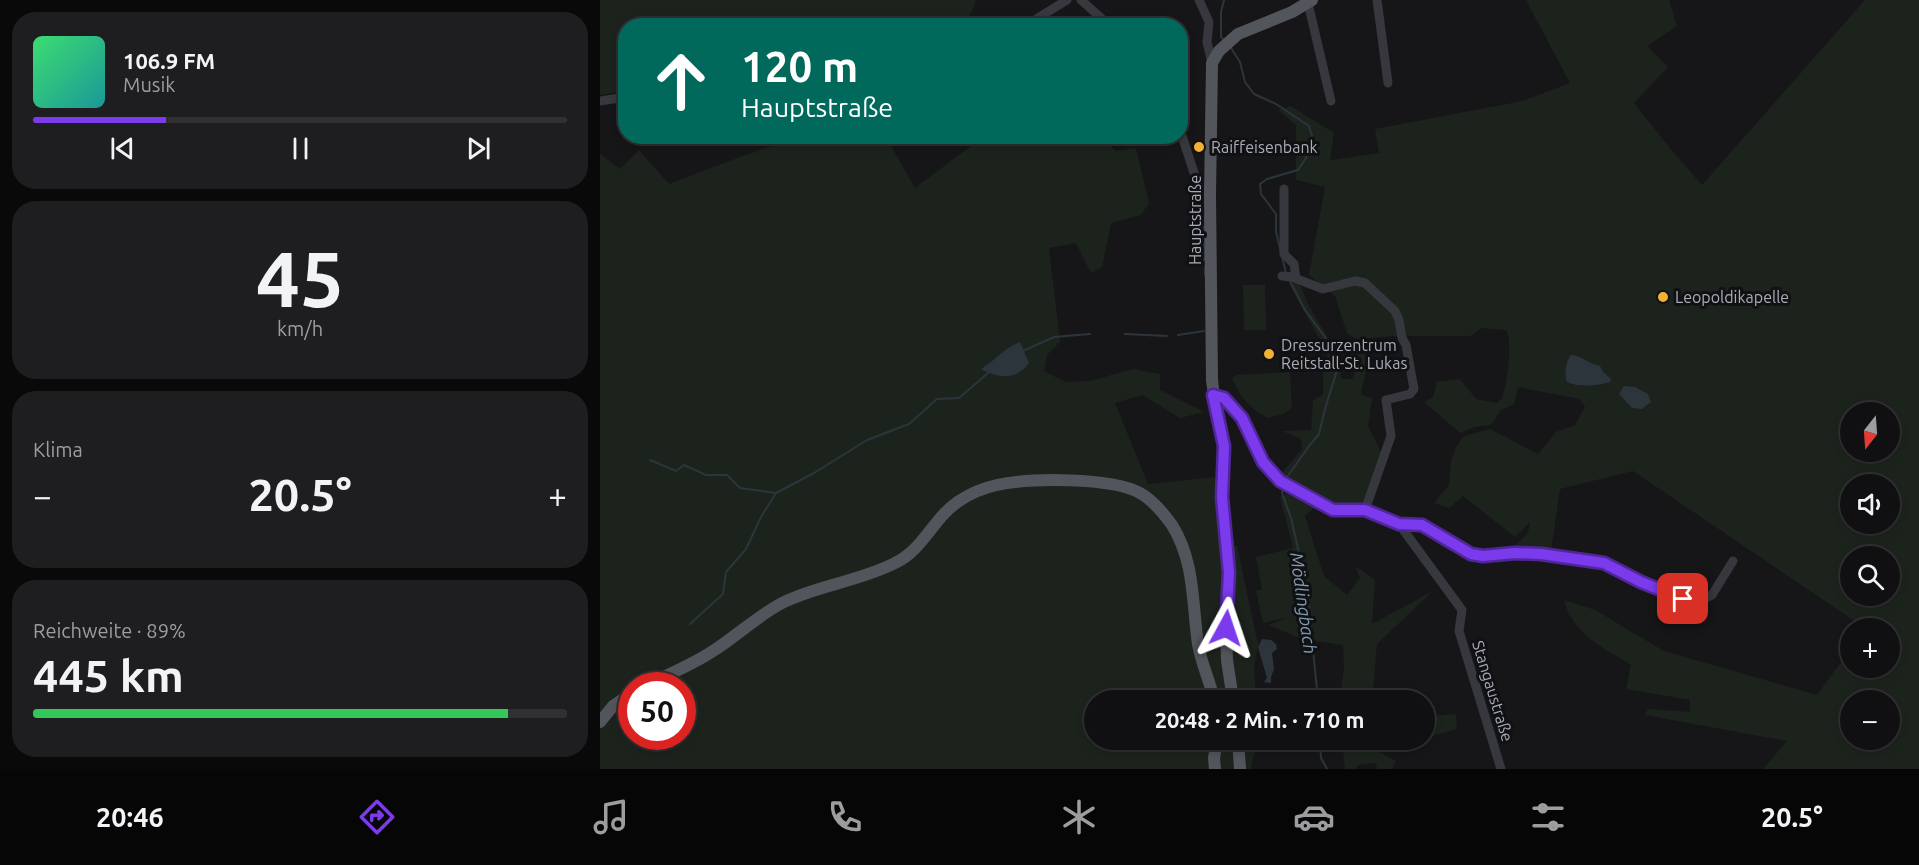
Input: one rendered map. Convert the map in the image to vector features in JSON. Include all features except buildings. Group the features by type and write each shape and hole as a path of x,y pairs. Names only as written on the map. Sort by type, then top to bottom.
{"main road":[{"path":"1212,63 1220,51 1238,34 1292,12 1310,1"},
{"name":"Hauptstraße","path":"1212,63 1210,194 1213,395 1224,446 1222,497 1229,558 1226,628 1227,660 1232,690"},
{"path":"673,672 700,659 784,602 877,571 904,558 918,547 947,510 972,494 1000,485 1059,481 1115,485 1140,493 1158,508 1172,525 1189,566 1198,645 1211,690"},
{"path":"600,722 618,703"},
{"path":"1215,750 1215,769"},
{"path":"1239,750 1240,769"}],"street":[{"path":"1038,18 1067,0"},
{"path":"1081,0 1101,18"},
{"path":"1199,0 1209,22 1207,42 1212,63"},
{"path":"1377,0 1388,83"},
{"path":"1310,1 1331,101"},
{"path":"600,101 618,98"},
{"path":"1185,144 1199,188 1210,194"},
{"path":"1284,189 1284,254 1294,264 1294,278"},
{"path":"1282,276 1323,289 1355,281 1365,284 1395,311 1399,320 1414,389 1410,394 1386,400 1391,436 1365,510"},
{"path":"1213,395 1224,398 1242,418 1263,462 1284,484 1333,510 1365,510 1399,524 1422,525 1471,554 1483,556 1524,553 1604,563 1641,582 1683,599 1702,600 1712,595 1733,561"},
{"name":"Stangaustraße","path":"1399,524 1462,610 1460,631 1501,769"}],"shaded area":[{"path":"600,0 976,0 969,18 618,18 618,92 600,95"},
{"path":"1526,0 1669,0 1677,26 1647,46 1668,67 1634,103 1702,185 1865,0 1919,0 1919,769 1763,769 1787,741 1645,715 1648,709 1690,712 1690,700 1626,689 1631,665 1590,639 1574,622 1564,600 1595,610 1664,651 1817,695 1840,663 1840,678 1900,678 1900,618 1850,618 1633,471 1560,489 1551,551 1513,548 1528,533 1530,522 1515,537 1463,496 1449,508 1434,503 1449,485 1451,461 1456,447 1464,436 1490,429 1538,454 1556,432 1575,425 1585,407 1580,399 1518,387 1514,404 1501,410 1491,425 1475,427 1460,433 1424,402 1433,397 1437,382 1460,379 1476,399 1497,403 1503,396 1508,372 1509,343 1506,330 1482,328 1470,336 1393,336 1356,339 1347,333 1335,296 1309,275 1325,187 1296,180 1296,125 1278,110 1291,106 1334,133 1330,160 1379,153 1375,129 1523,101 1570,83","holes":["1588,364 1603,373 1602,385 1571,384"]},
{"path":"781,144 890,144 915,188 974,144 1110,144 1115,151 1136,148 1149,203 1141,215 1111,223 1102,267 1091,273 1076,243 1049,248 1060,342 1047,355 1044,371 1065,382 1090,381 1133,369 1160,374 1160,390 1204,412 1180,418 1142,395 1115,403 1148,484 1216,477 1220,543 1237,546 1258,644 1254,667 1255,690 1084,690 1084,750 1256,750 1251,769 600,769 600,154 620,169 639,150 669,184 764,148"},
{"path":"1289,284 1300,284 1308,304 1339,357 1341,379 1353,379 1356,366 1347,347 1356,339 1368,361 1361,394 1372,399 1368,426 1382,454 1362,508 1335,506 1280,475 1302,449 1301,439 1282,431 1311,430 1313,400 1323,395 1323,371 1329,366 1326,350"},
{"path":"1243,285 1265,285 1266,330 1244,330"},
{"path":"1020,342 1029,363 1019,373 1000,376 981,369 1009,348"},
{"path":"1571,355 1600,366 1611,379 1610,382 1589,386 1567,382 1566,368"},
{"path":"1290,372 1292,408 1285,413 1268,418 1246,402 1232,378 1237,375"},
{"path":"1624,386 1635,387 1648,394 1651,402 1642,409 1632,408 1619,394"},
{"path":"1290,492 1314,508 1305,516 1324,576 1347,595 1360,578 1355,566 1375,580 1372,624 1433,591 1377,644 1373,690 1341,690 1344,666 1343,645 1302,639 1268,625 1289,617 1263,623 1256,591 1262,589 1256,557 1293,548 1280,497"},
{"path":"1262,639 1271,640 1276,644 1277,649 1272,653 1274,669 1271,683 1264,682 1267,678 1258,647"},
{"path":"1456,714 1457,729 1435,735 1435,716"},
{"path":"1343,750 1378,750 1396,761 1392,769 1377,769 1376,763 1357,765 1357,769 1345,769"}],"waterway":[{"name":"Mödlingbach","path":"1224,0 1221,12 1221,37 1225,41"},
{"name":"Mödlingbach","path":"1231,48 1240,62 1245,82 1254,94 1276,104 1309,126 1312,136 1311,146 1298,170 1267,179 1260,184 1261,194 1276,214 1276,232 1286,273"},
{"path":"1204,218 1204,260"},
{"path":"1205,268 1205,275"},
{"name":"Mödlingbach","path":"1285,480 1319,434 1337,370 1325,337 1305,310 1290,281"},
{"path":"1178,335 1204,331"},
{"path":"1023,351 1054,337 1090,334"},
{"path":"1125,334 1167,336"},
{"path":"690,624 723,594 726,572 746,549 761,517 776,493 814,473 867,440 909,424 937,399 959,398 988,373"},
{"path":"650,460 676,471 684,465 706,475 727,475 740,488 776,493"},
{"name":"Mödlingbach","path":"1284,485 1282,493 1291,518 1309,609 1317,690"},
{"name":"Mödlingbach","path":"1321,750 1321,758 1327,769"}],"place":[{"name":"Raiffeisenbank","path":"1199,147"},
{"name":"Leopoldikapelle","path":"1663,297"},
{"name":"Dressurzentrum Reitstall-St. Lukas","path":"1269,354"}],"route":[{"path":"1226,628 1229,558 1222,497 1224,446 1213,395 1224,398 1242,418 1263,462 1271,473 1280,481 1333,510 1365,510 1399,524 1422,525 1471,554 1483,556 1515,553 1541,554 1604,563 1641,582 1683,599"}]}
